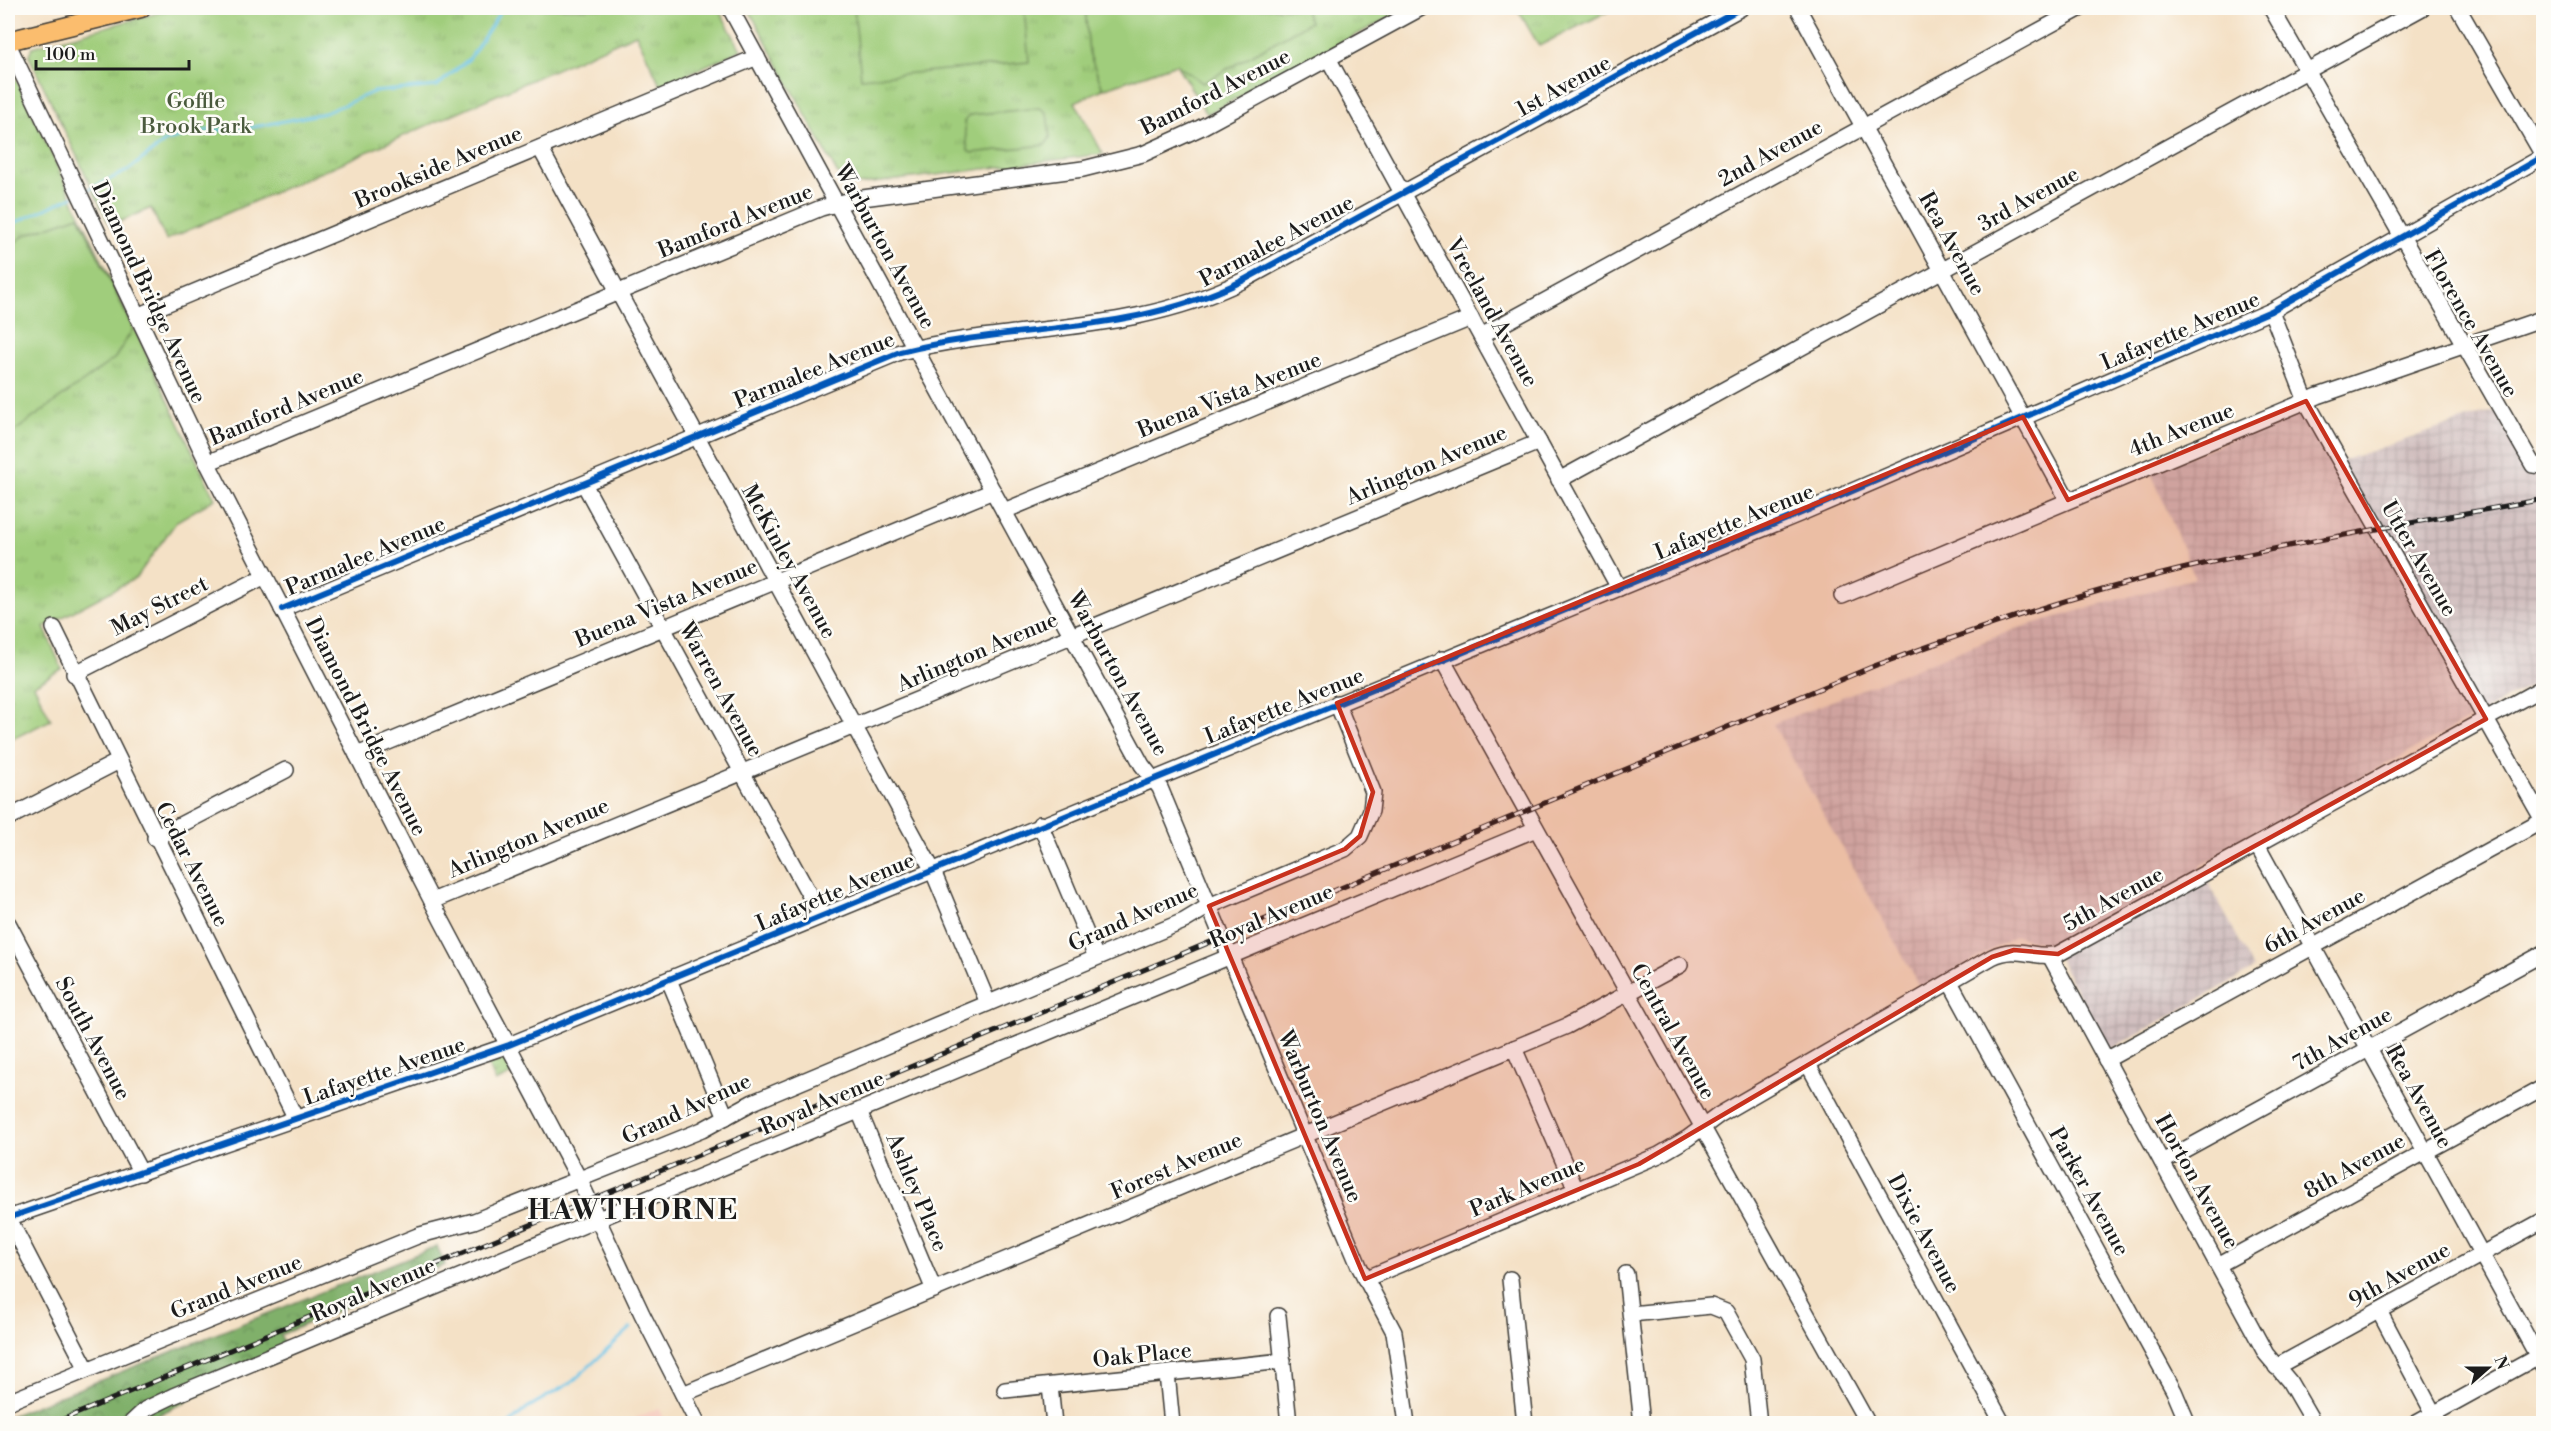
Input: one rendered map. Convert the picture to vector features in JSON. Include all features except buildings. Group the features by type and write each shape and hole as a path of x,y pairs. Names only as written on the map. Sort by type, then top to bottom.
{"main road":[{"path":"8,42 141,8"}],"street":[{"name":"Warburton Avenue","path":"730,8 1142,765 1160,788 1365,1279 1394,1332 1407,1424"},
{"name":"Bamford Avenue","path":"207,463 836,203 1083,169 1123,160 1181,137 1421,8"},
{"name":"1st Avenue","path":"1402,193 1741,8"},
{"name":"Rea Avenue","path":"1798,8 2068,500"},
{"name":"2nd Avenue","path":"1481,336 2081,8"},
{"name":"Florence Avenue","path":"2271,8 2464,346 2540,467"},
{"name":"3rd Avenue","path":"1559,480 2422,8"},
{"path":"2458,8 2543,156"},
{"name":"Diamond Bridge Avenue","path":"8,42 207,463 432,901 579,1179 698,1424"},
{"name":"Brookside Avenue","path":"137,316 757,57"},
{"name":"Vreeland Avenue","path":"1328,58 1619,588"},
{"name":"McKinley Avenue","path":"540,148 932,870 988,1003"},
{"name":"Lafayette Avenue","path":"8,1218 509,1045 1040,824 1619,588 2271,311 2543,156"},
{"name":"Parmalee Avenue","path":"282,609 915,348 1121,320 1180,307 1242,281 1402,193"},
{"name":"Utter Avenue","path":"2271,311 2306,401 2543,821"},
{"name":"Buena Vista Avenue","path":"1004,511 1471,318"},
{"name":"4th Avenue","path":"1842,596 2306,401 2544,318"},
{"name":"Arlington Avenue","path":"432,901 1539,442"},
{"name":"Warren Avenue","path":"584,484 820,916"},
{"name":"Buena Vista Avenue","path":"357,755 993,490"},
{"name":"May Street","path":"74,674 265,576"},
{"name":"Cedar Avenue","path":"54,628 117,762 296,1119"},
{"name":"Central Avenue","path":"1442,659 1868,1424"},
{"name":"5th Avenue","path":"1703,1128 1719,1115 2008,951 2050,956 2544,687"},
{"name":"Grand Avenue","path":"8,1402 420,1235 474,1221 702,1130 753,1102 1184,921 1209,906 1345,849 1356,841 1366,824 1374,802 1373,792 1337,703"},
{"path":"8,818 117,762"},
{"path":"155,838 286,770"},
{"name":"6th Avenue","path":"2106,1060 2543,821"},
{"path":"1040,824 1096,957"},
{"name":"Royal Avenue","path":"130,1424 137,1415 160,1402 1536,829"},
{"name":"Rea Avenue","path":"2257,845 2541,1359"},
{"name":"South Avenue","path":"8,923 141,1173"},
{"name":"7th Avenue","path":"2162,1162 2544,953"},
{"name":"Horton Avenue","path":"2050,956 2218,1265 2276,1367 2289,1381 2314,1424"},
{"name":"Forest Avenue","path":"683,1394 1582,1020 1680,965"},
{"path":"669,980 726,1117"},
{"name":"Parker Avenue","path":"1950,982 2174,1391 2188,1424"},
{"path":"1514,1048 1576,1190"},
{"name":"Dixie Avenue","path":"1808,1064 2002,1424"},
{"name":"8th Avenue","path":"2218,1265 2544,1087"},
{"name":"Ashley Place","path":"860,1111 934,1290"},
{"name":"Park Avenue","path":"1365,1279 1659,1155 1703,1128"},
{"path":"8,1218 87,1369"},
{"name":"9th Avenue","path":"2276,1367 2544,1220"},
{"path":"1626,1274 1642,1424"},
{"path":"1509,1279 1525,1424"},
{"path":"1630,1314 1711,1306 1726,1312 1752,1359 1760,1424"},
{"path":"2379,1311 2437,1418"},
{"path":"1278,1316 1289,1424"},
{"path":"2415,1424 2437,1418 2541,1359"},
{"name":"Oak Place","path":"1005,1390 1283,1361"},
{"path":"1167,1374 1172,1424"},
{"path":"1050,1386 1054,1424"}],"highlighted area":[{"path":"2306,401 2486,719 2058,954 2014,950 1992,957 1719,1115 1639,1164 1365,1279 1209,906 1345,849 1360,836 1373,792 1337,703 2023,417 2068,500"}],"shaded area":[{"path":"2304,409 2335,463 2495,410 2532,475 2543,472 2543,679 2200,866 2254,969 2109,1050 2052,946 2016,936 1922,990 1773,724 2018,628 2195,578 2151,472"},
{"path":"659,1408 667,1423 638,1423 635,1418"}],"green space":[{"name":"Goffle Brook Park","path":"176,8 718,8 741,50 661,86 636,34 166,240 151,208 110,226 29,56 32,47"},
{"path":"748,8 1407,8 1207,114 1176,64 1103,89 1075,102 1103,154 857,185 837,173"},
{"path":"854,8 1024,8 1029,62 861,78"},
{"path":"1085,8 1304,8 1310,22 1203,83 1176,64 1103,89 1089,53"},
{"path":"1517,8 1615,8 1539,46"},
{"path":"8,68 11,69 215,499 177,521 136,578 44,627 62,669 34,685 51,720 8,741"},
{"path":"1040,108 1047,113 1050,138 1045,145 972,153 968,151 964,122 969,115"},
{"path":"79,216 133,329 115,358 8,436 8,248 25,235"},
{"path":"504,1060 512,1074 496,1082 488,1065"},
{"path":"437,1246 445,1265 280,1335 288,1351 142,1423 8,1424 8,1417"}],"waterway":[{"path":"83,192 127,171 166,141 209,130 238,130 325,113 373,92 437,86 470,58 503,8"},
{"path":"8,226 74,196"},
{"path":"509,1424 527,1408 572,1382 631,1328"}],"railway":[{"path":"52,1424 1874,666 2026,613 2182,569 2317,540 2544,499"}],"cycle path":[{"path":"282,609 900,352 987,336 1116,320 1200,299 1242,281 1741,8"},
{"path":"8,1218 509,1045 1799,514 2271,311 2544,156"}],"district":[{"name":"HAWTHORNE","path":"633,1209"}]}
